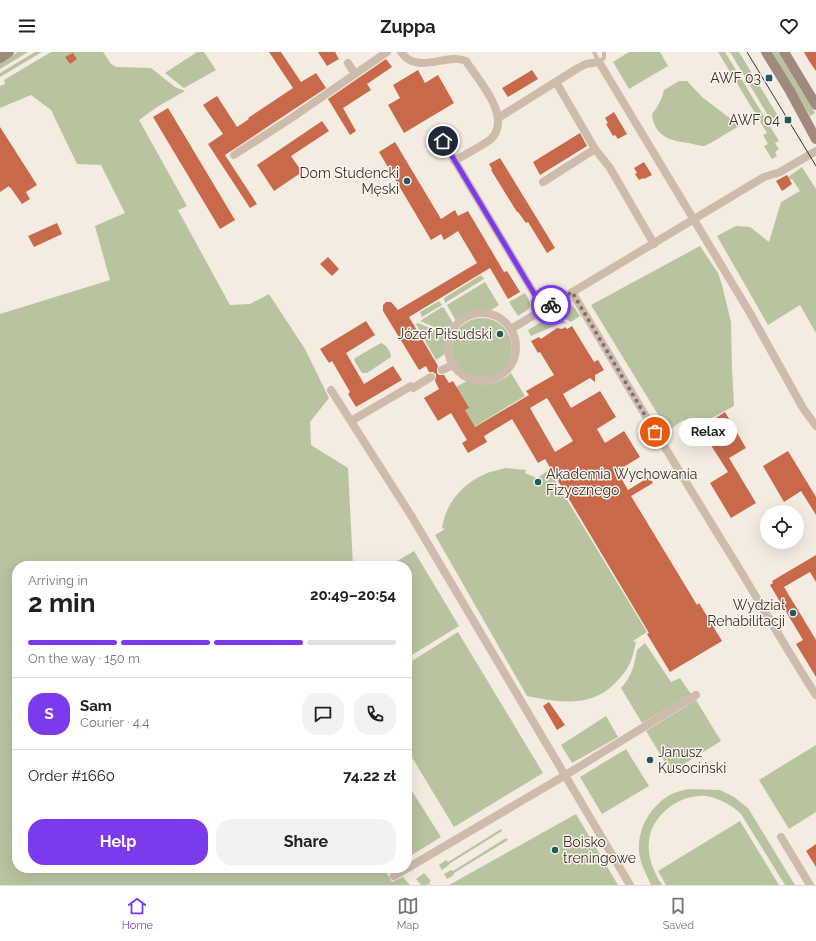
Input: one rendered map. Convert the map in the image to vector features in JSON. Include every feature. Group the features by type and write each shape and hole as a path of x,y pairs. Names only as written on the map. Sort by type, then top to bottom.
{"main road":[{"path":"0,58 9,52"},
{"path":"766,52 816,139"},
{"path":"784,52 816,105"}],"street":[{"path":"234,155 290,119 387,52"},
{"path":"401,52 405,58 415,62 456,57 463,58 494,103 498,118 497,127 490,139 454,161"},
{"path":"498,118 586,64 599,62 816,426"},
{"path":"348,63 355,74"},
{"path":"556,82 595,149 610,168 654,244"},
{"path":"443,141 544,310"},
{"path":"543,182 595,149"},
{"path":"511,329 654,244 692,217 764,177 780,172 816,151"},
{"path":"572,292 670,458 738,567 785,647 816,695"},
{"path":"474,314 495,316 504,321 511,329 516,340 516,353 512,364 504,373 494,380 482,382 470,380 460,373 453,365 448,354 448,344 451,333 456,325 465,318 474,314"},
{"path":"442,370 453,365"},
{"path":"351,421 411,386 413,388 431,377"},
{"path":"331,390 412,517 564,776 630,885"},
{"path":"412,865 564,776 696,695"},
{"path":"781,837 810,885"},
{"path":"394,876 399,873"}],"lane":[{"path":"594,52 599,62 604,58 604,52"}],"green space":[{"path":"18,52 28,52 0,69 0,63"},
{"path":"35,52 42,52 0,77 0,73"},
{"path":"51,52 103,52 111,64 116,67 151,68 175,87 185,91 157,107 139,120 187,206 178,210 230,305 250,304 269,294 305,349 329,398 310,422 311,445 348,468 353,561 12,561 12,873 387,873 392,882 403,877 410,885 0,885 0,314 110,280 95,226 125,213 101,165 77,164 51,110 31,95 0,108 0,86 5,84 4,80"},
{"path":"197,52 204,52 216,70 184,88 165,73"},
{"path":"629,52 660,52 668,66 629,89 613,62"},
{"path":"718,52 725,52 779,141 775,143 779,149 775,152 777,156 772,159 764,146 768,144 763,135 767,133"},
{"path":"730,52 739,52 778,116 772,122"},
{"path":"772,52 778,52 815,113 810,116"},
{"path":"679,81 687,81 702,97 740,126 704,146 675,141 664,136 656,128 652,114 660,103 664,90"},
{"path":"802,167 816,189 816,333 800,305 768,325 717,236 736,226 750,227 769,242 781,202 800,191 792,179 789,180 788,177"},
{"path":"700,246 718,273 731,322 734,406 690,430 683,420 668,431 591,305"},
{"path":"481,275 484,279 445,303 444,298"},
{"path":"485,282 499,305 490,311 476,311 456,321 447,305"},
{"path":"525,293 530,302 530,307 518,316 509,302"},
{"path":"439,301 442,305 422,317 420,312"},
{"path":"569,305 574,307 580,316 571,322 556,313"},
{"path":"442,307 453,323 448,333 420,321"},
{"path":"553,315 567,323 559,324 531,336 528,330"},
{"path":"482,318 499,323 507,331 512,348 507,365 499,373 482,378 465,373 457,365 452,348 457,331 465,323"},
{"path":"418,323 447,335 445,341 445,354 436,360 416,324"},
{"path":"381,343 388,348 391,357 367,373 362,373 354,360 355,358"},
{"path":"511,373 525,396 474,427 464,410 456,387 467,381 479,384 490,384 501,380"},
{"path":"506,468 526,470 525,473 537,478 549,470 647,632 633,641 636,642 633,656 624,673 608,690 598,696 575,701 563,701 527,696 435,535 445,529 442,528 447,510 456,495 462,489 469,483 485,474"},
{"path":"414,551 459,626 412,655 412,561 397,561"},
{"path":"458,632 543,773 454,827 412,757 412,661"},
{"path":"645,643 671,682 680,678 691,694 642,723 621,688 628,679 632,670 637,650"},
{"path":"696,700 721,741 671,772 646,731"},
{"path":"606,716 618,737 572,763 561,745"},
{"path":"816,745 816,812 789,829 759,780"},
{"path":"626,749 649,786 602,814 580,777"},
{"path":"689,789 720,790 734,797 748,808 795,885 785,885 741,814 725,802 716,798 696,796 668,808 655,823 649,841 649,853 656,875 662,885 651,885 639,852 640,838 645,822 660,802 676,792"},
{"path":"412,791 441,837 412,855"},
{"name":"Boisko treningowe","path":"576,814 618,885 449,885"},
{"path":"740,821 779,885 666,885 658,871"},
{"path":"501,829 502,831 449,864 442,870 439,865 446,860 448,862"},
{"path":"506,838 508,840 454,873 454,875 447,879 444,874 451,870 453,871"},
{"path":"424,873 431,881 429,882 431,885 421,885 416,879"}],"building":[{"path":"269,52 281,52 301,82 316,73 326,88 225,155 257,204 250,208 208,144 223,134 203,105 217,96 237,127 293,88"},
{"path":"318,52 335,52 339,59 327,66"},
{"path":"804,52 816,52 816,71 809,61"},
{"path":"73,53 77,59 70,64 65,57"},
{"path":"386,59 392,67 367,84 371,90 343,108 356,131 350,135 328,99"},
{"path":"418,70 425,83 438,75 454,103 404,133 388,105 400,98 393,85"},
{"path":"532,70 538,79 508,97 502,88"},
{"path":"168,108 235,220 220,229 153,117"},
{"path":"614,112 627,134 618,139 615,135 613,136 606,124 608,123 605,118"},
{"path":"322,121 329,131 291,156 302,172 274,191 257,165"},
{"path":"0,127 37,185 26,192 30,199 22,204 9,186 0,192"},
{"path":"580,133 587,146 540,175 533,162"},
{"path":"395,142 441,219 455,210 458,216 468,211 504,272 507,271 520,292 508,299 490,268 409,317 438,366 437,373 439,375 444,375 449,383 453,381 469,408 465,410 475,427 529,395 526,391 554,375 540,352 538,353 531,341 539,337 541,339 557,328 562,329 565,327 567,329 572,326 594,362 598,360 604,370 595,375 595,382 590,378 563,394 571,408 600,391 616,417 597,429 605,443 624,431 640,457 617,471 628,490 649,477 653,483 631,496 697,605 699,603 722,641 670,672 647,634 649,633 545,459 538,463 512,419 484,436 487,442 468,453 462,443 467,440 451,413 438,421 424,398 439,389 435,381 436,374 429,372 426,366 419,370 383,311 383,305 386,302 391,302 398,310 477,263 458,231 444,240 441,234 431,240 379,152","holes":["547,398 573,441 555,452 530,408"]},
{"path":"500,158 555,248 547,253 528,222 526,223 517,212 491,170 492,169 489,164"},
{"path":"644,162 652,175 639,180 635,174 637,173 634,168"},
{"path":"787,175 792,184 782,191 776,181"},
{"path":"57,223 62,234 34,247 28,236"},
{"path":"328,257 339,269 332,276 320,264"},
{"path":"366,321 375,335 346,353 364,384 393,366 402,380 356,407 348,394 350,392 332,361 329,363 320,349"},
{"path":"725,412 746,448 729,458 756,503 731,518 710,483 728,472 700,428"},
{"path":"788,451 816,497 816,515 801,491 784,502 763,466"},
{"name":"Wydział Rehabilitacji","path":"816,555 816,582 810,572 784,587 816,640 816,677 796,644 803,640 770,585 773,583 772,581"},
{"path":"549,702 565,725 557,730 543,706"},
{"path":"816,844 816,867 806,851"}],"tram line":[{"path":"747,52 816,166"}],"way so far":[{"path":"551,305 572,292 655,432"}],"place":[{"name":"AWF 03","path":"769,78"},
{"name":"AWF 04","path":"788,120"},
{"name":"Dom Studencki Męski","path":"407,181"},
{"name":"Józef Piłsudski","path":"500,334"},
{"name":"Relax","path":"655,432"},
{"name":"Akademia Wychowania Fizycznego","path":"538,482"},
{"name":"Wydział Rehabilitacji","path":"793,613"},
{"name":"Janusz Kusociński","path":"650,760"},
{"name":"Boisko treningowe","path":"555,850"}],"route":[{"path":"443,141 544,310 551,305"}]}
